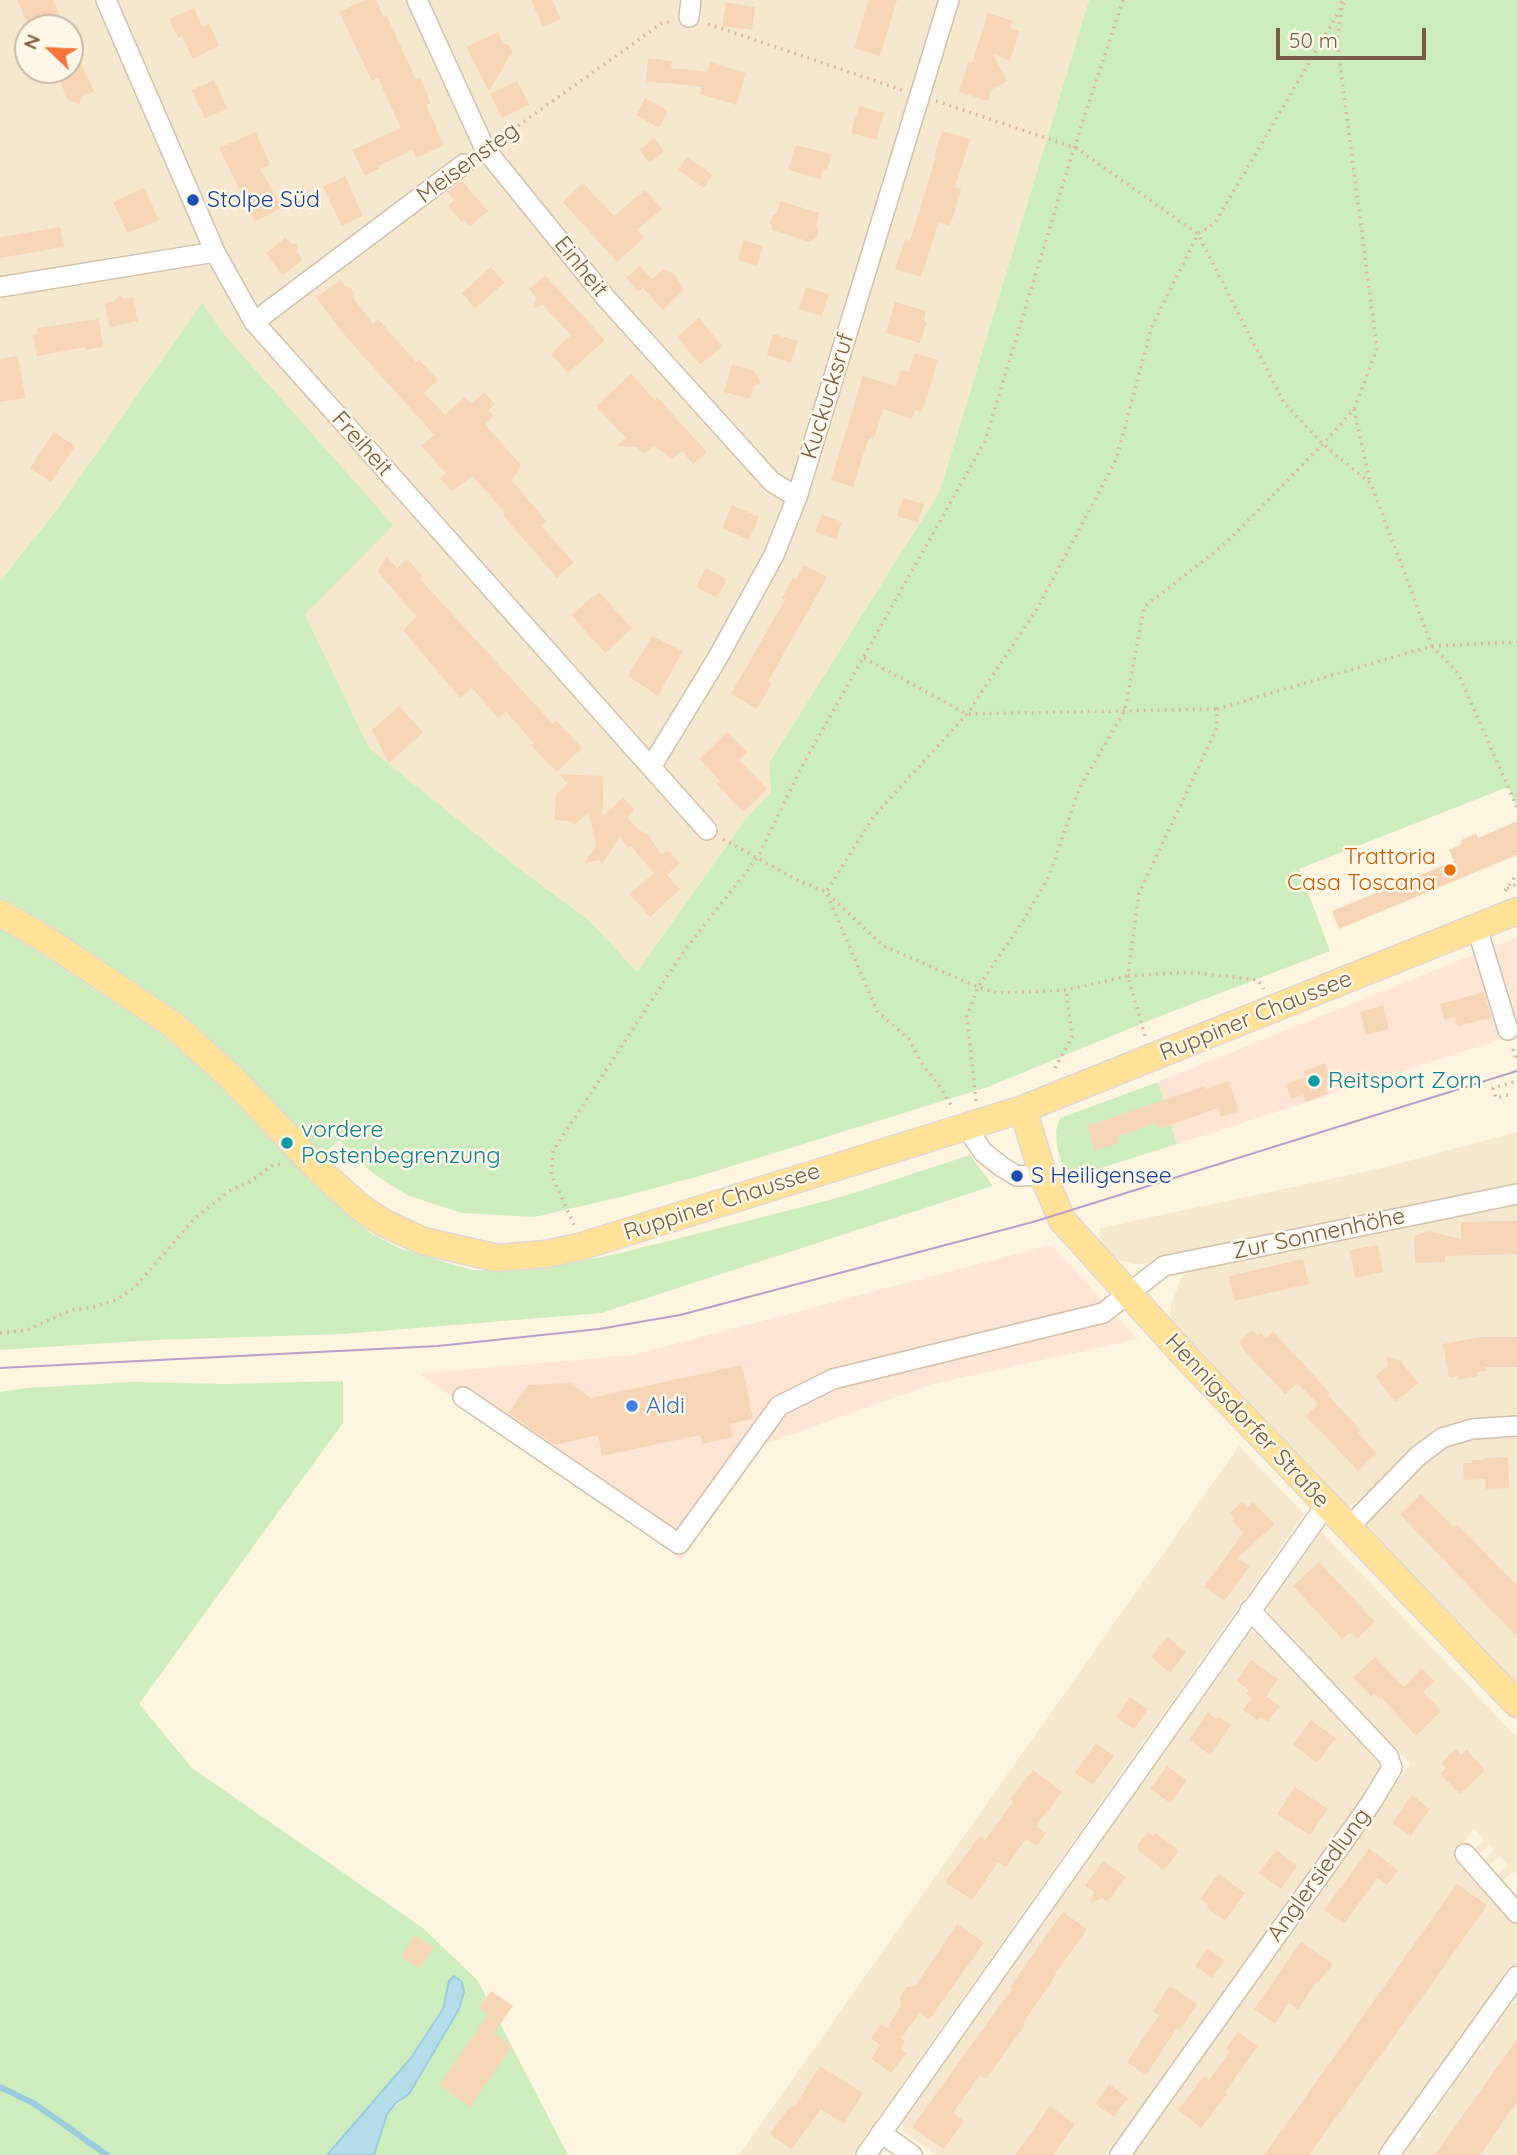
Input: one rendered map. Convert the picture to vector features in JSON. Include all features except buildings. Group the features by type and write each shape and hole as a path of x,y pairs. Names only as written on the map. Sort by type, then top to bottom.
{"main road":[{"name":"Ruppiner Chaussee","path":"0,913 58,947 172,1024 232,1078 321,1172 361,1208 384,1223 423,1241 497,1258 579,1247 964,1112 1023,1109 1477,928 1511,900"},
{"name":"Hennigsdorfer Straße","path":"1023,1109 1043,1175 1062,1220 1188,1359 1517,1704"}],"street":[{"name":"Freiheit","path":"106,0 215,252 254,322 707,830"},
{"name":"Einheit","path":"417,0 485,149 605,297 772,482 797,497"},
{"name":"Kuckucksruf","path":"651,767 717,659 774,555 797,497 949,0"},
{"name":"Meisensteg","path":"254,322 464,164"},
{"path":"0,287 215,252"},
{"path":"1477,928 1508,1030"},
{"path":"964,1112 983,1152 1017,1175 1043,1175"},
{"name":"Zur Sonnenhöhe","path":"463,1397 679,1544 779,1406 833,1379 1103,1313 1164,1266 1517,1194"},
{"path":"1349,1527 1418,1456 1442,1438 1472,1429 1517,1426"},
{"path":"866,2155 1326,1505"},
{"name":"Anglersiedlung","path":"1120,2155 1371,1803 1392,1768 1388,1756 1250,1610"},
{"path":"1465,1854 1517,1913"},
{"path":"1390,2155 1517,1976"},
{"path":"881,2133 912,2155"}],"path":[{"path":"576,1230 551,1174 553,1151 684,951 758,857 801,768 985,441 1123,0"},
{"path":"964,1112 967,1016 978,987 1023,921 1049,876 1080,787 1125,710 1144,607 1225,544 1323,444 1354,409 1377,349 1337,41 1342,8 1340,0"},
{"path":"826,892 874,816 967,714 1037,609 1116,460 1152,326 1198,234 1215,223 1346,0"},
{"name":"Meisensteg","path":"485,149 662,23 690,9"},
{"path":"716,26 1075,148 1198,234 1284,403 1323,444 1371,484"},
{"path":"1354,409 1371,484 1432,646 1458,673 1517,807"},
{"path":"864,658 967,714 1217,709 1432,646 1517,642"},
{"path":"1150,1058 1128,976 1139,893 1217,728 1217,709"},
{"path":"707,830 799,881 826,892 883,946 997,993 1066,989 1128,976 1188,972 1258,980 1276,1008"},
{"path":"1511,900 1517,884"},
{"path":"826,892 877,1011 909,1039 923,1065 964,1112"},
{"path":"1055,1069 1073,1037 1066,989"},
{"path":"1508,1095 1496,1098 1493,1088 1517,1081"},
{"path":"0,1333 27,1330 71,1310 116,1300 134,1289 194,1219 229,1191 248,1183 273,1165 286,1164 301,1150"}],"shaded area":[{"path":"0,0 1089,0 940,491 769,763 771,793 747,817 637,972 590,921 522,871 369,748 305,614 228,339 202,304 56,511 0,581"},
{"path":"1517,937 1517,1034 1177,1144 1158,1082"},
{"path":"1517,1132 1517,1418 1472,1422 1365,1498 1348,1507 1174,1324 1170,1316 1172,1300 1182,1278 1190,1269 1185,1252 1133,1264 1113,1258 1101,1247 1100,1228 1382,1168"},
{"path":"1051,1245 1138,1339 932,1384 764,1444 682,1560 420,1374 633,1355"},
{"path":"1517,1432 1517,1683 1365,1524 1416,1467 1441,1449 1466,1439"},
{"path":"1239,1446 1304,1514 852,2155 739,2155"},
{"path":"1319,1529 1517,1737 1517,1874 1514,1871 1502,1881 1497,1876 1508,1865 1499,1856 1489,1866 1484,1861 1494,1850 1489,1845 1479,1855 1474,1849 1484,1840 1474,1829 1455,1855 1517,1919 1517,1963 1511,1972 1507,1969 1503,1974 1507,1977 1494,1995 1490,1993 1492,1998 1479,2016 1475,2014 1472,2018 1476,2021 1463,2039 1457,2039 1460,2042 1448,2060 1444,2058 1441,2062 1444,2065 1432,2083 1426,2083 1429,2086 1417,2104 1413,2102 1410,2106 1414,2109 1401,2127 1397,2125 1395,2128 1398,2130 1386,2148 1382,2146 1379,2150 1381,2155 1131,2155 1410,1764 1268,1615 1267,1602"},
{"path":"1257,1632 1378,1759 1379,1773 1107,2155 936,2155 904,2132 902,2121 1245,1634"},
{"path":"1517,1990 1517,2155 1405,2155 1403,2153 1415,2136 1418,2138 1422,2134 1419,2131 1431,2113 1434,2115 1437,2112 1434,2109 1446,2092 1450,2093 1452,2090 1449,2087 1462,2069 1465,2071 1467,2068 1464,2066 1477,2048 1480,2050 1484,2045 1481,2043 1493,2024 1497,2026 1495,2021 1508,2003 1511,2005 1515,2001 1511,1998"}],"green space":[{"path":"1089,0 1517,0 1517,806 1508,787 1299,869 1330,951 1153,1019 988,1087 703,1175 534,1217 462,1213 407,1195 375,1175 339,1140 305,1173 369,1232 399,1248 471,1270 552,1267 621,1253 841,1197 970,1155 993,1186 601,1313 344,1334 155,1340 0,1350 0,581 56,511 202,303 228,339 393,525 305,614 369,748 522,871 590,921 637,972 747,817 771,793 769,763 940,491"},
{"path":"1158,1082 1177,1144 1067,1179 1057,1147 1056,1131 1060,1118"},
{"path":"343,1381 343,1423 139,1704 192,1768 423,1928 478,1981 568,2155 374,2155 387,2114 409,2094 459,2009 449,1981 443,2009 411,2058 327,2155 0,2155 0,1392 134,1382 227,1384"}],"water":[{"path":"454,1976 462,1982 464,1992 459,2009 409,2094 387,2114 374,2155 327,2155 411,2058 443,2009 449,1981"}],"waterway":[{"path":"0,2087 35,2104 107,2155"}],"tram line":[{"path":"0,1368 438,1346 599,1329 680,1315 1033,1222 1517,1071"}],"place":[{"name":"Stolpe Süd","path":"193,200"},
{"name":"Trattoria Casa Toscana","path":"1450,870"},
{"name":"Reitsport Zorn","path":"1314,1081"},
{"name":"vordere Postenbegrenzung","path":"287,1143"},
{"name":"S Heiligensee","path":"1017,1176"},
{"name":"Aldi","path":"632,1406"}]}
